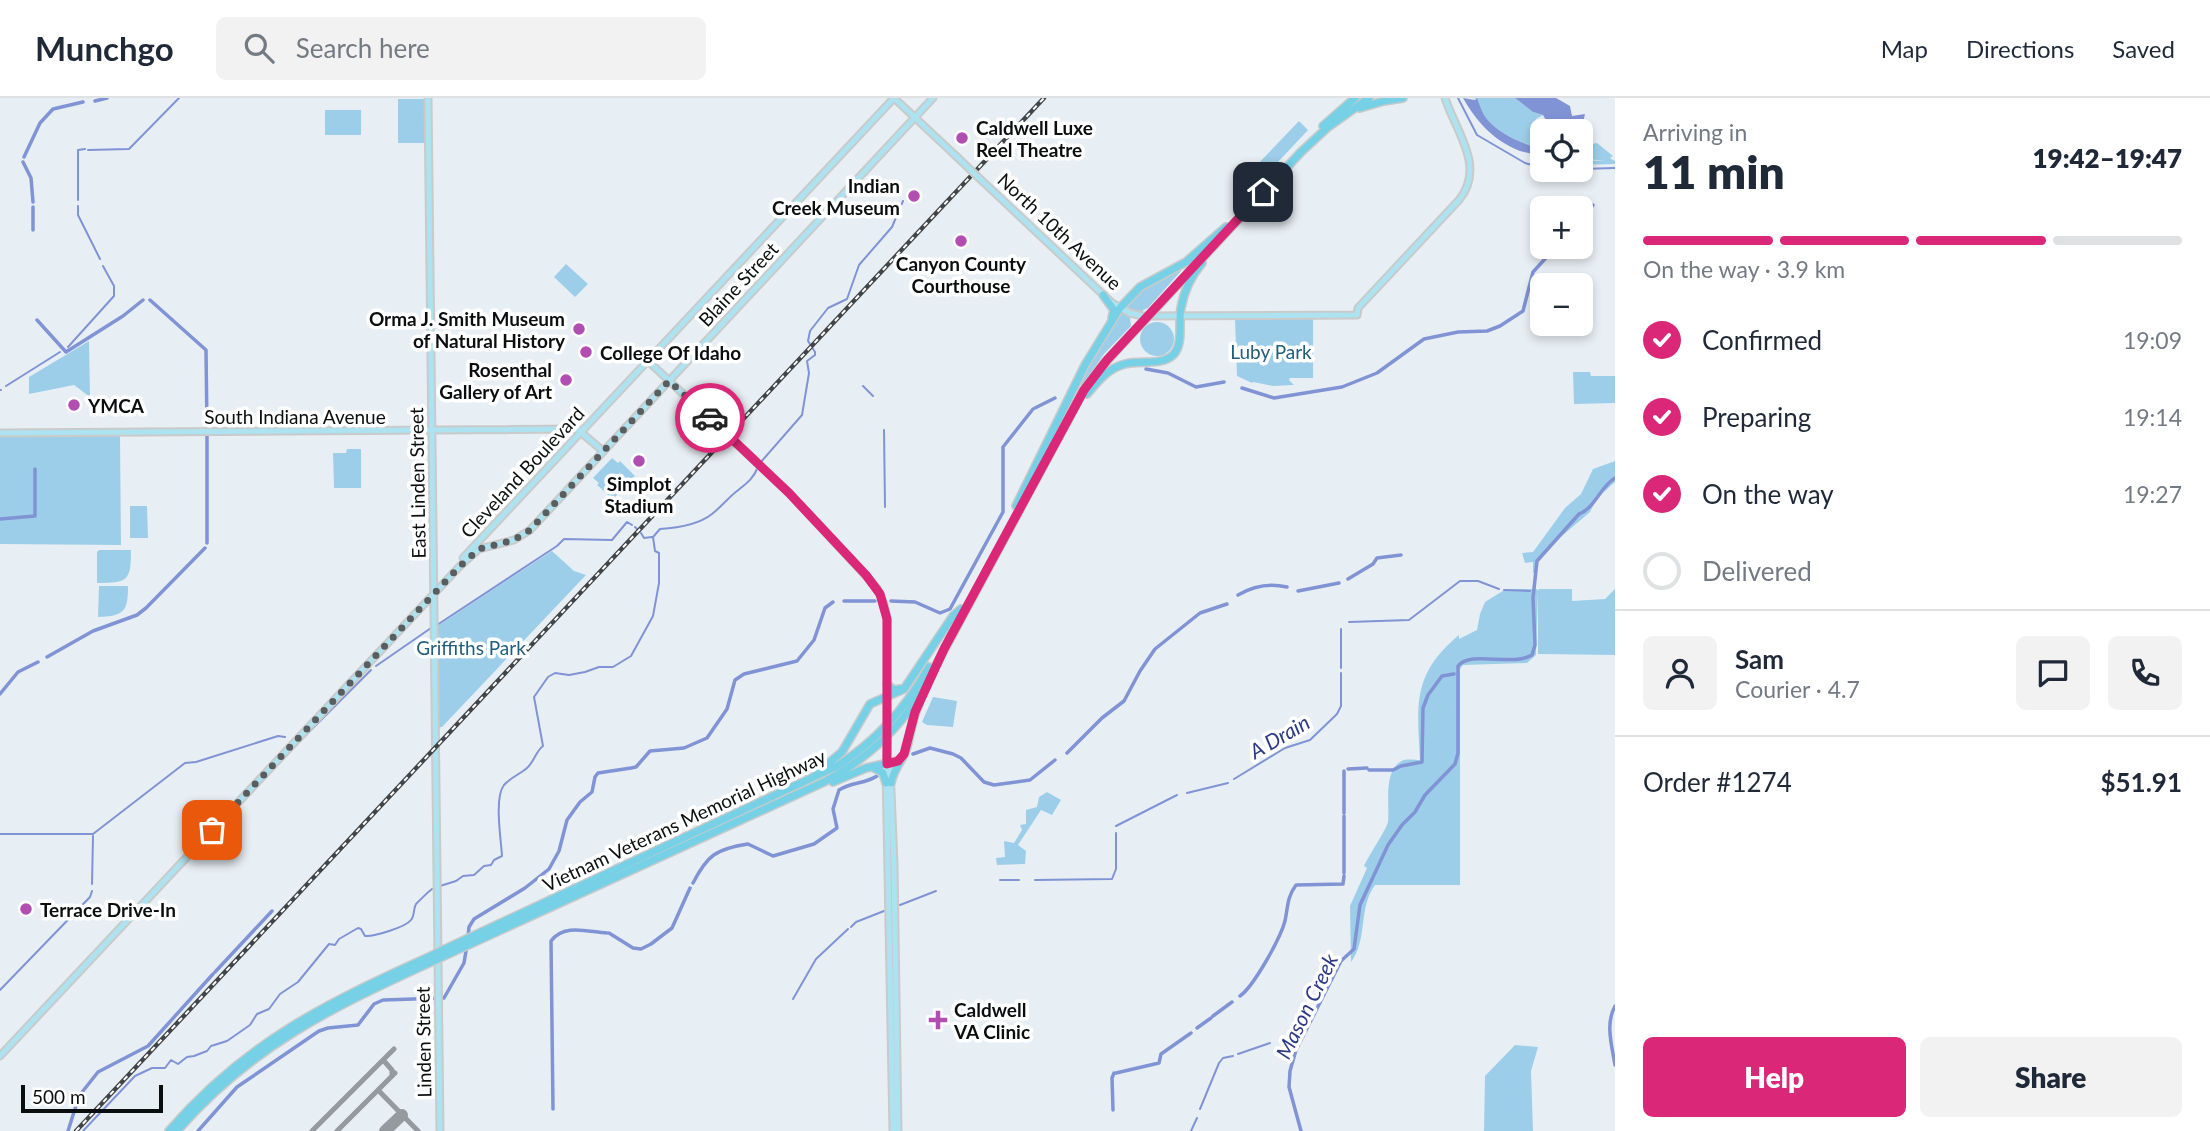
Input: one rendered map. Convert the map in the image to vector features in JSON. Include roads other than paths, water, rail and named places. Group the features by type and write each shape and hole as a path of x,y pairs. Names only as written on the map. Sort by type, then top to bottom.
{"highway":[{"path":"1137,326 1323,126 1354,98"},
{"path":"1323,126 1362,98"},
{"path":"1153,308 1301,152 1343,115 1369,98"},
{"path":"1343,115 1373,103 1403,98"},
{"path":"1014,510 1085,365 1120,308 1135,291 1186,262 1226,230"},
{"path":"1058,438 1086,394 1105,374 1126,363 1160,361 1174,354 1179,343 1180,317 1190,281 1226,230"},
{"path":"1103,295 1114,310 1112,320"},
{"name":"Vietnam Veterans Memorial Highway","path":"437,955 788,794 843,772 880,744 914,704 1091,380 1137,326"},
{"name":"Vietnam Veterans Memorial Highway","path":"788,794 859,751 903,708 921,681 1085,383 1137,326"},
{"path":"788,794 832,762 849,742 870,704 900,691 953,616 961,609"},
{"path":"888,783 906,749 915,712 944,649"},
{"path":"887,684 897,691 909,681"},
{"path":"788,794 824,786 866,768 900,759"},
{"path":"866,768 880,770 888,783"},
{"path":"169,1131 210,1088 272,1038 331,1003 437,955"},
{"path":"177,1131 234,1074 288,1034 338,1005 437,955"}],"main road":[{"name":"East Linden Street","path":"428,98 437,955"},
{"name":"North 10th Avenue","path":"894,98 1120,308"},
{"name":"Cleveland Boulevard","path":"0,1054 425,603 477,543 485,539 894,98"},
{"name":"Blaine Street","path":"465,561 479,549 514,540 524,534 933,98"},
{"path":"1120,308 1143,316 1357,315 1358,308 1462,197 1471,176 1470,157 1445,98"},
{"path":"648,361 737,441 737,444 789,493 866,575 880,594 887,613 887,764 890,768 887,819 896,981 898,1131"},
{"name":"South Indiana Avenue","path":"2,432 577,429 582,432"},
{"path":"582,432 603,451"},
{"path":"485,539 498,542"},
{"name":"Cleveland Boulevard","path":"0,1054 465,561"},
{"path":"433,578 436,582 441,582"},
{"path":"425,603 430,603 434,608"},
{"path":"888,783 894,846 890,945 892,1131"},
{"path":"887,819 890,820 894,846"},
{"path":"890,945 892,979 896,981"},
{"name":"Linden Street","path":"437,955 440,1131"}],"water":[{"path":"1463,98 1477,98 1492,125 1512,138 1530,145 1530,153 1511,147 1494,136 1474,115"},
{"path":"1515,98 1556,98 1570,106 1572,116 1585,114 1584,119 1545,119 1543,115 1533,112"}],"waterway":[{"path":"95,101 107,98"},
{"path":"88,150 129,149 179,98"},
{"path":"1458,98 1477,135 1530,164"},
{"path":"24,157 40,123 53,109 83,102"},
{"path":"78,200 78,150 85,149"},
{"path":"23,162 31,178 33,202"},
{"path":"1593,169 1615,168"},
{"path":"761,462 802,415 809,373 807,361 815,355 808,341 810,331 828,308 847,299 859,265 892,227 903,201"},
{"path":"78,206 78,215 100,259"},
{"path":"33,207 33,230"},
{"path":"1242,388 1274,398 1342,387 1377,373 1424,339 1458,332 1487,331 1500,326 1523,311 1533,272 1545,259"},
{"path":"68,347 114,296 114,286 103,266"},
{"path":"37,320 66,352 143,300"},
{"path":"150,300 206,350 207,429"},
{"path":"6,386 60,352"},
{"path":"1146,369 1168,373 1196,387 1224,382"},
{"path":"863,386 873,396"},
{"path":"1035,408 1055,398"},
{"path":"891,601 915,602 940,613 950,609 1003,512 1003,447 1033,409"},
{"path":"884,430 885,507"},
{"path":"207,434 207,543"},
{"path":"440,886 463,876 474,875 502,856 499,809 501,791 506,783 529,766 543,746 534,697 548,677 555,673 569,675 599,667 613,667 631,656 653,616 659,583 659,553 655,551 653,537 660,529 687,525 706,518 749,480 758,467"},
{"path":"0,519 35,516 35,469"},
{"name":"Mason Creek","path":"1301,1131 1289,1087 1296,1050 1341,961 1354,949 1360,905 1388,845 1425,795 1455,764 1458,753 1458,666 1472,659 1514,660 1532,655 1535,645 1533,598 1537,561 1615,478"},
{"path":"437,625 564,539 612,540 627,522 632,525"},
{"path":"641,533 644,538 652,537"},
{"path":"47,657 93,631 137,615 205,548"},
{"path":"1348,579 1373,564 1377,558 1401,555"},
{"name":"A Drain","path":"1349,622 1409,620 1460,581 1478,581 1499,589"},
{"path":"1298,591 1339,583"},
{"path":"1238,595 1262,586 1287,587"},
{"name":"A Drain","path":"1504,590 1530,591"},
{"path":"844,601 875,601"},
{"path":"468,937 469,927 474,919 525,888 549,869 559,851 567,820 580,802 592,792 598,773 636,767 650,751 684,748 707,738 727,709 735,680 744,674 797,661 814,640 825,608 833,602"},
{"path":"1067,753 1102,718 1124,701 1155,649 1200,613 1227,604"},
{"path":"376,666 431,628"},
{"name":"A Drain","path":"1341,629 1341,668"},
{"path":"0,694 18,672 38,662"},
{"path":"300,741 371,670"},
{"name":"A Drain","path":"1234,779 1285,748 1310,740 1337,714 1341,706 1341,673"},
{"path":"1369,770 1393,770 1422,762 1423,708 1428,695 1442,676 1454,674"},
{"path":"0,834 93,834 185,763 196,762 278,736 285,737"},
{"path":"913,754 930,748 953,754 961,758 984,782 994,785 1030,780 1055,760"},
{"path":"1348,769 1367,768"},
{"path":"1344,771 1344,813"},
{"path":"693,883 708,860 727,848 748,844 773,856 814,844 837,828 833,809 839,790 877,776"},
{"name":"A Drain","path":"1187,793 1228,783"},
{"name":"A Drain","path":"1116,826 1177,795"},
{"path":"1344,816 1344,873"},
{"name":"A Drain","path":"1035,880 1112,879 1116,869 1116,833"},
{"path":"92,884 93,836"},
{"path":"1240,996 1259,973 1272,950 1285,921 1289,898 1296,885 1343,884 1344,876"},
{"name":"A Drain","path":"1000,880 1019,880"},
{"path":"609,933 633,948 641,949 651,944 672,928 690,888"},
{"path":"83,1131 135,1076 152,1068 165,1068 171,1060 178,1064 187,1057 227,1041 250,1025 257,1014 269,1009 280,994 298,982 329,944 335,945 339,939 358,928 365,936 369,936 403,926 412,918 416,904 432,889"},
{"path":"0,990 90,897 92,891"},
{"name":"A Drain","path":"900,905 936,891"},
{"path":"215,972 272,911"},
{"name":"A Drain","path":"851,927 856,922 884,911"},
{"name":"A Drain","path":"793,999 816,959 848,929"},
{"path":"553,1109 551,941 556,935 569,930 607,933"},
{"path":"198,1131 237,1087 319,1031 358,1025 374,1004 383,1000 444,998 464,963 467,945"},
{"path":"68,1131 79,1096 98,1072 148,1046 213,974"},
{"path":"1213,1016 1232,1002"},
{"path":"1615,1006 1610,1020 1615,1065"},
{"path":"1197,1028 1211,1018"},
{"path":"1116,1073 1159,1063 1161,1054 1191,1033"},
{"name":"Mason Creek","path":"1295,1037 1302,1037"},
{"path":"1238,1054 1270,1043"},
{"path":"1200,1109 1219,1063 1223,1058 1233,1056"},
{"path":"1113,1110 1114,1073"},
{"path":"1191,1131 1197,1118"}],"railway":[{"path":"76,1131 1044,98"}],"place":[{"name":"Caldwell Luxe Reel Theatre","path":"962,138"},
{"name":"Indian Creek Museum","path":"914,196"},
{"name":"Canyon County Courthouse","path":"961,241"},
{"name":"Orma J. Smith Museum of Natural History","path":"579,329"},
{"name":"College Of Idaho","path":"586,352"},
{"name":"Rosenthal Gallery of Art","path":"566,380"},
{"name":"YMCA","path":"74,405"},
{"name":"Simplot Stadium","path":"639,461"},
{"name":"Terrace Drive-In","path":"26,909"},
{"name":"Caldwell VA Clinic","path":"938,1020"}],"park label":[{"name":"Luby Park","path":"1271,351"},
{"name":"Griffiths Park","path":"471,647"}]}
